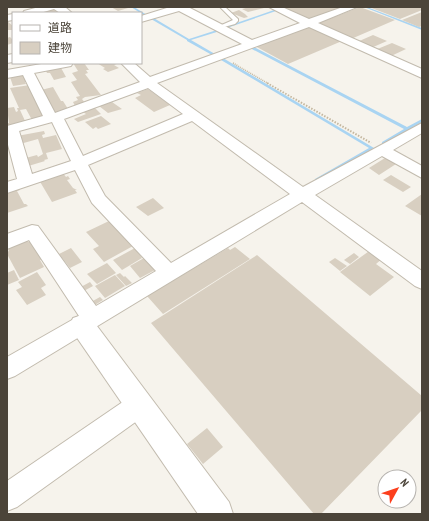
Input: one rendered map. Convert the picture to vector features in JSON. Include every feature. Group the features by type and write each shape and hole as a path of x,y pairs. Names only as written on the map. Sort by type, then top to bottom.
{"street":[{"path":"32,12 51,7"},
{"path":"142,14 151,16 180,7 251,44"},
{"path":"274,7 422,74"},
{"path":"26,181 9,130 54,118 352,7"},
{"path":"7,74 62,64"},
{"path":"128,64 149,83 422,281"},
{"path":"27,71 98,198 170,274"},
{"path":"7,188 79,163 194,115"},
{"path":"7,368 422,126"},
{"path":"382,150 422,173"},
{"path":"7,242 32,231 139,405 216,514"},
{"path":"7,497 139,405"}],"lane":[{"path":"219,28 235,22 236,20 222,7"}],"path":[{"path":"221,55 382,150"}],"building":[{"path":"111,7 126,7 128,8 118,11"},
{"path":"249,7 264,8 248,12 242,9"},
{"path":"290,7 343,7 308,20 283,9"},
{"path":"360,7 395,20 351,39 316,24"},
{"path":"369,7 422,7 422,10 400,19"},
{"path":"55,9 60,12 43,12"},
{"path":"239,10 248,17 244,18 231,13"},
{"path":"422,12 422,26 419,27 402,20"},
{"path":"7,21 12,25 12,30 7,30"},
{"path":"308,26 342,41 288,64 255,46"},
{"path":"373,35 387,41 371,48 357,42"},
{"path":"10,37 12,39 12,43 7,45 7,38"},
{"path":"392,43 406,49 389,57 375,50"},
{"path":"74,64 85,64 89,70 86,70 88,73 85,74 101,95 85,97 82,99 85,103 75,106 73,102 78,100 76,97 80,96 71,82 77,80 72,73 78,71"},
{"path":"99,64 116,64 114,65 119,68 108,72 103,69 105,68"},
{"path":"60,66 66,77 54,80 50,73 47,73 45,69"},
{"path":"20,74 20,76 25,75 27,81 25,82 26,84 13,86 10,77 7,78 7,76"},
{"path":"30,85 38,106 41,106 46,116 32,120 26,109 20,110 26,123 7,127 7,123 9,123 7,108 14,107 16,112 18,111 17,108 19,108 10,88"},
{"path":"53,87 61,101 63,101 68,109 53,113 41,90"},
{"path":"148,89 170,105 154,112 135,98 141,95 137,93"},
{"path":"112,102 122,109 108,113 99,106"},
{"path":"94,107 101,114 78,122 74,119 86,114 83,112"},
{"path":"101,116 111,124 98,129 96,127 93,129 85,122"},
{"path":"44,131 45,134 42,135 43,138 56,135 62,149 46,153 48,159 44,160 45,161 25,167 22,159 37,155 38,157 43,154 38,139 20,144 17,136"},
{"path":"385,158 396,164 379,175 369,168"},
{"path":"62,172 66,177 68,176 70,179 67,180 73,188 77,190 75,190 77,193 52,202 39,180"},
{"path":"391,175 411,187 403,192 383,180"},
{"path":"18,187 20,190 17,191 24,204 28,206 7,213 7,191"},
{"path":"422,194 422,216 405,206"},
{"path":"153,198 164,208 148,216 136,207"},
{"path":"109,221 133,246 104,262 93,249 99,246 86,232"},
{"path":"25,238 28,242 32,241 43,259 40,260 44,267 20,278 7,254 9,250 7,245"},
{"path":"235,247 250,259 163,314 147,296 228,248 230,250"},
{"path":"71,248 82,262 70,268 59,254"},
{"path":"135,248 142,258 122,270 113,260"},
{"path":"372,249 384,257 376,264 394,277 370,296 340,272"},
{"path":"354,253 359,257 350,264 344,260"},
{"path":"257,255 422,396 422,410 321,514 314,514 151,323"},
{"path":"144,258 155,270 140,278 130,266"},
{"path":"335,258 347,266 340,271 329,262"},
{"path":"107,263 116,273 97,284 87,274"},
{"path":"14,270 19,280 7,285 7,273"},
{"path":"37,272 46,285 41,288 46,295 27,305 16,290 22,287 18,282"},
{"path":"120,273 132,283 126,286 116,275"},
{"path":"115,275 125,286 105,298 95,286"},
{"path":"90,282 93,286 82,292 79,288"},
{"path":"100,297 103,300 93,306 91,302"},
{"path":"207,428 223,447 203,464 187,444"}],"waterway":[{"path":"132,7 141,12"},
{"path":"365,7 422,29"},
{"path":"223,28 275,11"},
{"path":"142,13 146,15"},
{"path":"152,18 189,40"},
{"path":"189,40 219,30"},
{"path":"189,40 213,54"},
{"path":"251,47 407,129"},
{"path":"222,59 372,148 316,180"},
{"path":"407,129 422,120"},
{"path":"383,143 407,129"}]}
